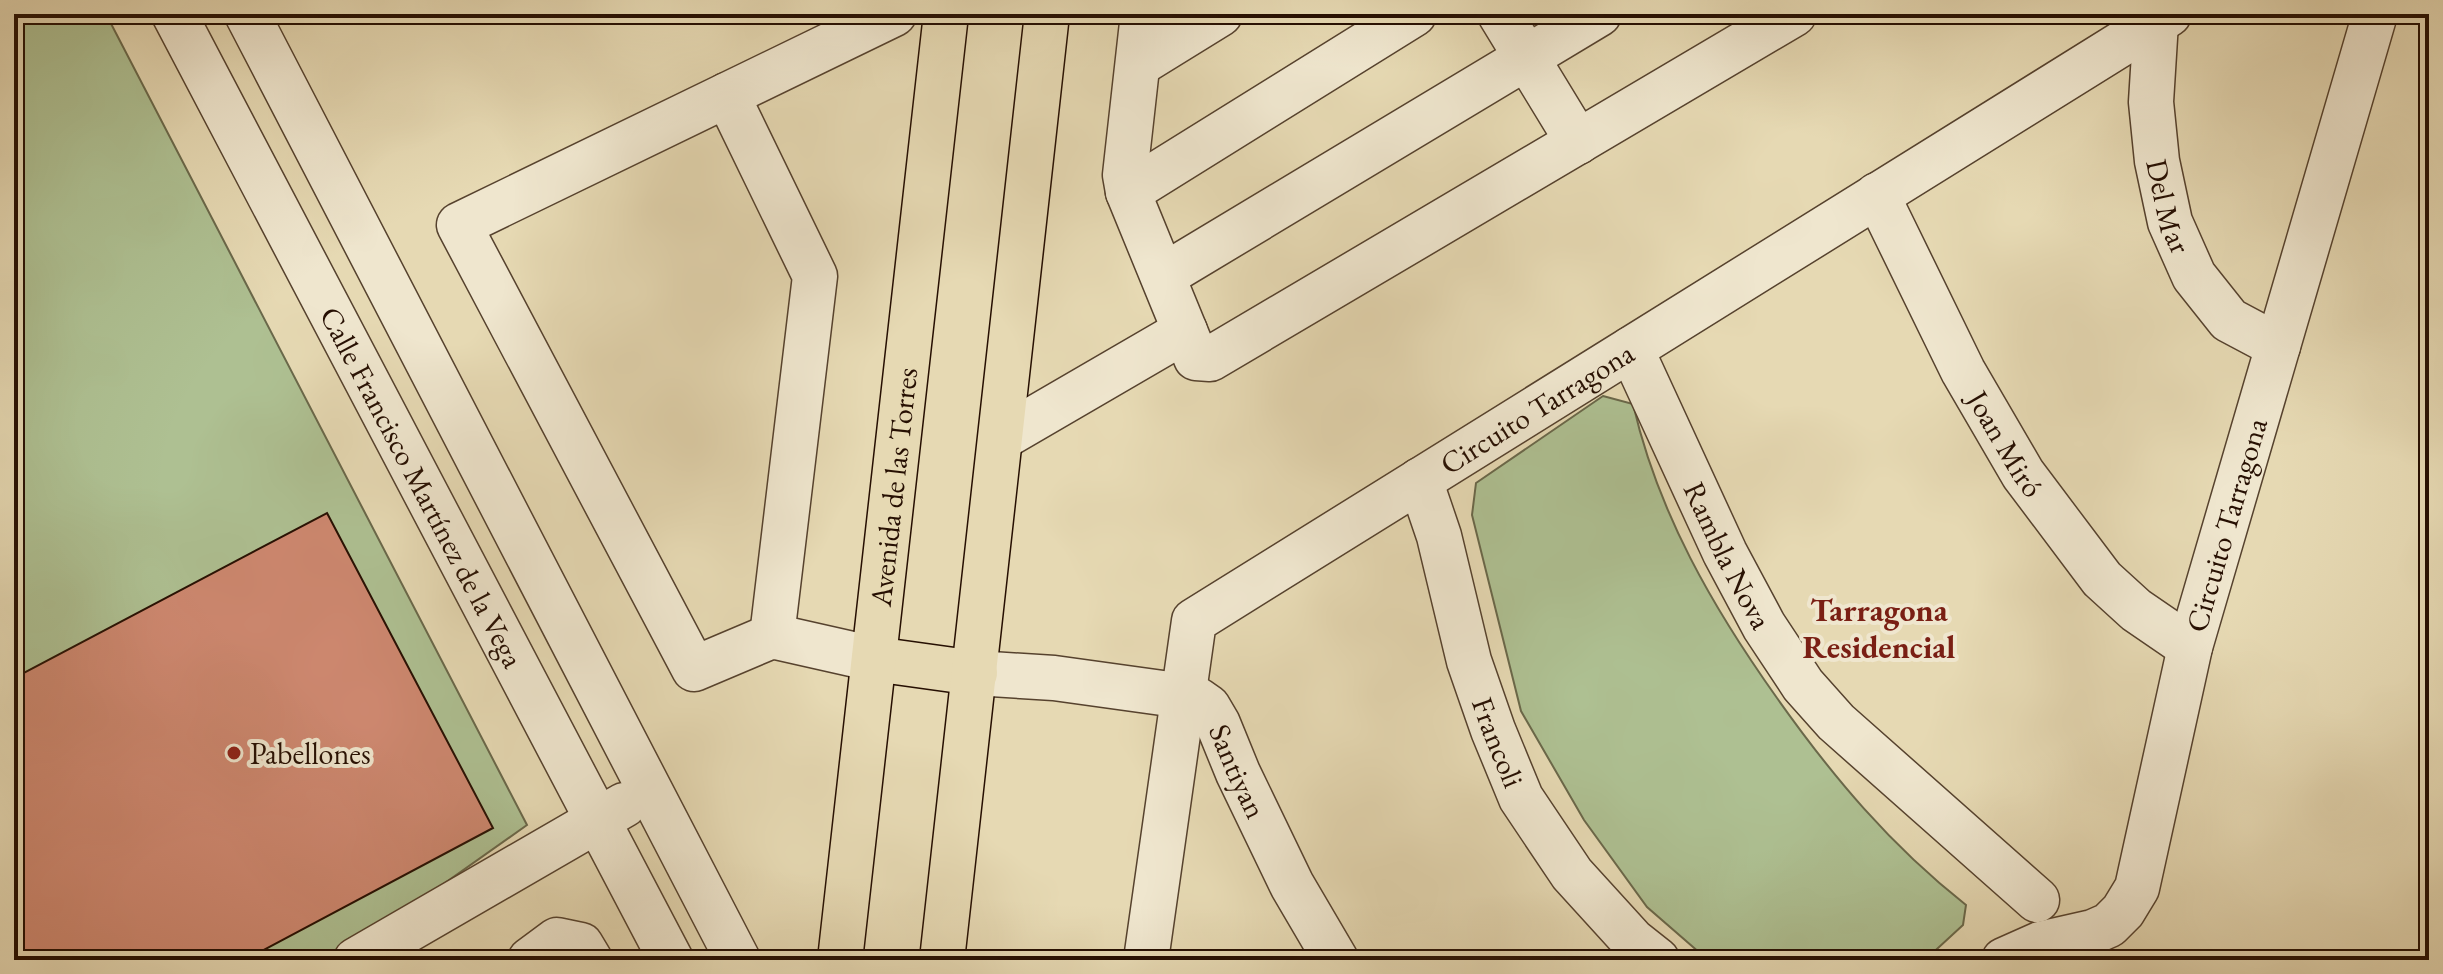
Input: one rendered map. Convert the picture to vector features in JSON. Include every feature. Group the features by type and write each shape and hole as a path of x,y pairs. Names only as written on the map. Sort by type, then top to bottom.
{"main road":[{"name":"Avenida de las Torres","path":"840,960 946,14"},
{"path":"942,960 1047,14"},
{"path":"874,659 975,673"}],"street":[{"name":"Calle Francisco Martínez de la Vega","path":"174,14 671,960"},
{"name":"Calle Francisco Martínez de la Vega","path":"247,14 738,960"},
{"path":"874,659 772,636 694,669 459,225 894,14"},
{"path":"1143,14 1125,175 1128,192 1196,358 1210,359 1794,14"},
{"path":"1139,64 1220,14"},
{"path":"1128,192 1414,14"},
{"path":"1500,14 1578,142"},
{"path":"1163,276 1599,14"},
{"name":"Circuito Tarragona","path":"2031,955 2099,946 2109,925 2123,911 2137,888 2190,647 2375,14"},
{"name":"Circuito Tarragona","path":"1146,960 1194,621 2162,18"},
{"name":"Del Mar","path":"2162,18 2151,102 2157,161 2170,222 2194,276 2229,320 2278,346"},
{"path":"727,95 815,276 772,636"},
{"name":"Joan Miró","path":"1877,195 1963,371 2023,474 2102,579 2136,610 2190,647"},
{"path":"1001,438 1185,331"},
{"name":"Rambla Nova","path":"1631,349 1725,553 1764,626 1803,685 1836,722 2037,900 2099,946"},
{"name":"Francoli","path":"1420,480 1439,536 1469,661 1521,798 1572,874 1633,941 1657,960"},
{"name":"Santiyan","path":"975,673 1054,678 1184,696 1208,707 1292,885 1336,960"},
{"path":"356,960 649,791"},
{"path":"2031,955 2037,900"},
{"path":"530,960 557,940 581,945 590,960"}],"green space":[{"path":"14,14 106,14 527,825 336,960 14,960"},
{"path":"1603,396 1633,404 1657,483 1690,558 1731,629 1777,698 1864,809 1912,858 1966,905 1963,925 1925,960 1708,960 1647,907 1584,820 1521,711 1472,515 1476,483"}],"building":[{"name":"Pabellones","path":"327,513 493,828 245,960 14,960 14,678"}],"place":[{"name":"Pabellones","path":"234,753"}],"district":[{"name":"Tarragona Residencial","path":"1879,628"}]}
